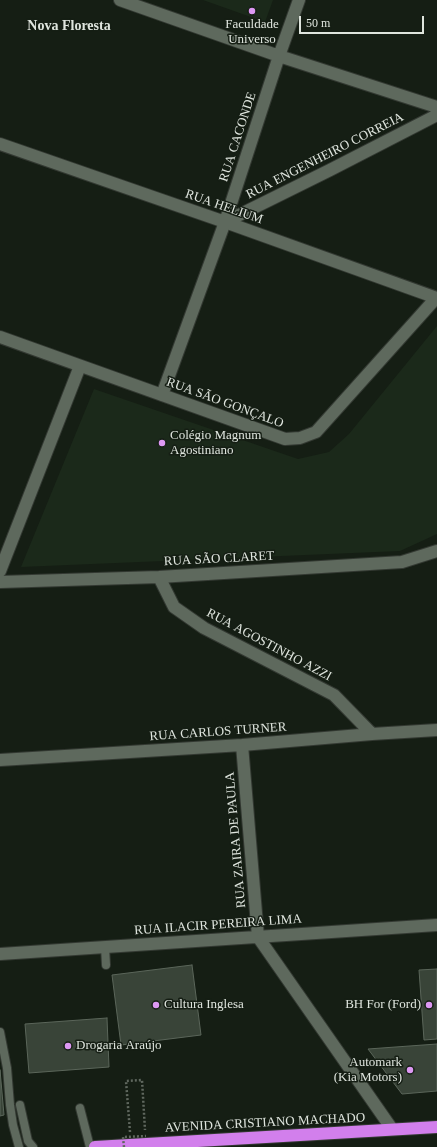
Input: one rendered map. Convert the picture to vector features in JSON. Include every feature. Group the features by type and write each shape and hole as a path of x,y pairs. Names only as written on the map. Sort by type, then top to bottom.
{"highway":[{"name":"AVENIDA CRISTIANO MACHADO","path":"95,1147 392,1129 437,1128"}],"street":[{"path":"120,0 279,56 437,107"},
{"name":"RUA CACONDE","path":"162,395 225,222 279,56 299,0"},
{"name":"RUA ENGENHEIRO CORREIA","path":"225,222 437,115"},
{"name":"RUA HELIUM","path":"0,144 225,222 437,298"},
{"name":"RUA SÃO GONÇALO","path":"0,337 285,439 300,438 316,432 437,298"},
{"path":"0,571 80,366"},
{"name":"RUA SÃO CLARET","path":"0,582 159,576 402,562 437,550"},
{"name":"RUA AGOSTINHO AZZI","path":"159,576 174,607 204,628 334,695 372,734"},
{"name":"RUA CARLOS TURNER","path":"0,760 242,745 437,730"},
{"name":"RUA ZAIRA DE PAULA","path":"242,745 258,937"},
{"name":"RUA ILACIR PEREIRA LIMA","path":"0,954 437,925"},
{"path":"258,937 392,1129"}],"lane":[{"path":"104,947 106,965"},
{"path":"0,1032 7,1068 13,1125 19,1147"},
{"path":"20,1105 28,1141 33,1147"},
{"path":"80,1108 90,1147"}],"path":[{"path":"128,1146 123,1137 146,1136 142,1080 126,1081 128,1146"}],"shaded area":[{"name":"Faculdade Universo","path":"203,0 273,0 265,22"},
{"name":"Colégio Magnum Agostiniano","path":"437,326 437,534 400,551 21,567 94,389 298,459 329,452 349,434"}],"building":[{"name":"Cultura Inglesa","path":"192,965 201,1035 121,1045 112,975"},
{"name":"BH For (Ford)","path":"437,969 437,1039 424,1040 419,970"},
{"name":"Drogaria Araújo","path":"107,1018 109,1067 29,1073 25,1024"},
{"name":"Automark (Kia Motors)","path":"437,1044 437,1091 402,1094 368,1049"},
{"path":"0,1070 4,1115 0,1116"}],"place":[{"name":"Faculdade Universo","path":"252,11"},
{"name":"Colégio Magnum Agostiniano","path":"162,443"},
{"name":"Cultura Inglesa","path":"156,1005"},
{"name":"BH For (Ford)","path":"429,1005"},
{"name":"Drogaria Araújo","path":"68,1046"},
{"name":"Automark (Kia Motors)","path":"410,1070"}],"district":[{"name":"Nova Floresta","path":"69,26"}]}
